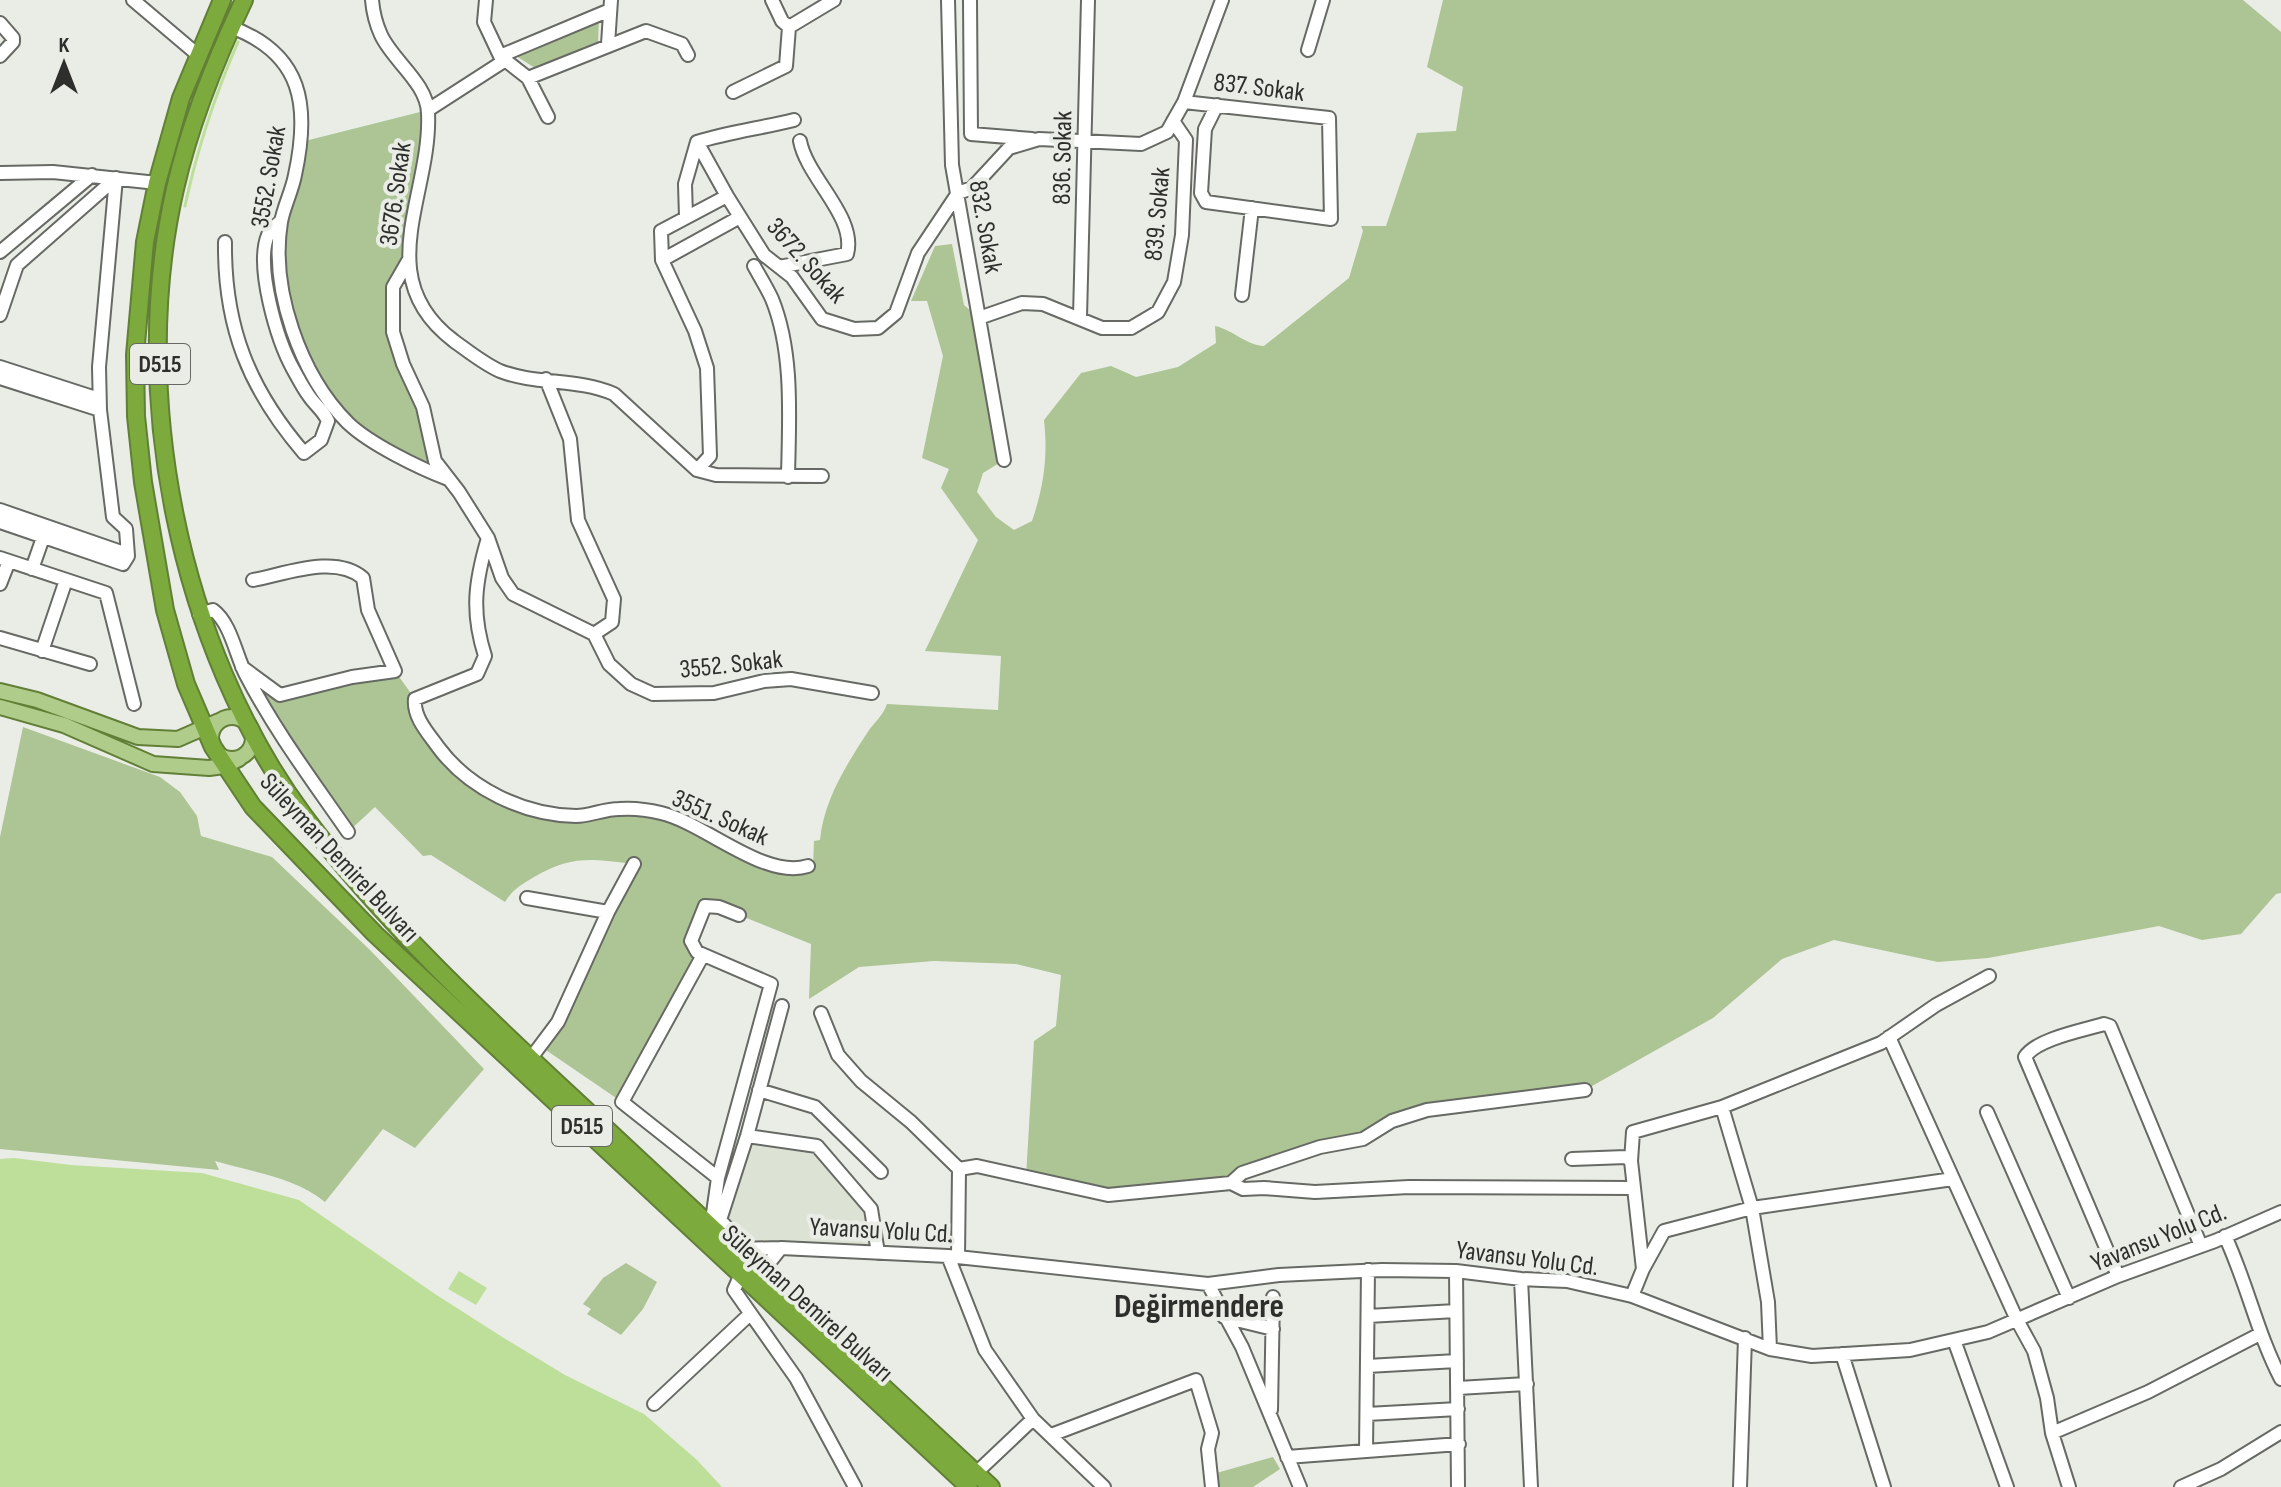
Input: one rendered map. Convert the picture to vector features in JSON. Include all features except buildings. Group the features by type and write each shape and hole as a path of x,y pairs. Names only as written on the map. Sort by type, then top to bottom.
{"highway":[{"name":"Süleyman Demirel Bulvarı","path":"222,0 181,98 157,183 145,242 135,355 136,416 143,482 165,610 186,684 212,725 213,747 232,762 253,807 375,934 638,1177 740,1276 973,1480 991,1487"},
{"name":"Süleyman Demirel Bulvarı","path":"244,0 216,58 175,189 160,302 162,412 180,540 199,614 224,679 288,793 330,850 390,917 531,1058 770,1282 973,1480"}],"main road":[{"path":"0,691 37,700 138,737 178,739 235,717 249,727 253,739 251,747 232,762 209,768 153,764 64,725 0,707"}],"street":[{"path":"133,0 198,55"},
{"name":"3676. Sokak","path":"372,0 381,37 422,93 428,110 426,147 408,261 414,288 436,327 501,371 588,386 614,394 697,470"},
{"path":"486,0 484,22 502,58 528,78 548,117"},
{"path":"772,0 782,21 789,27"},
{"path":"789,27 834,0"},
{"name":"832. Sokak","path":"948,0 952,165 1004,460"},
{"path":"970,0 971,134 1141,144 1167,132 1184,102 1222,0"},
{"name":"836. Sokak","path":"1080,317 1088,0"},
{"path":"1308,50 1323,0"},
{"path":"428,110 502,58 611,5"},
{"path":"608,44 611,5"},
{"path":"0,23 13,38 0,56"},
{"name":"3552. Sokak","path":"231,27 255,36 282,60 297,86 302,111 301,142 295,178 281,221 280,253 284,301 298,347 322,390 349,424 391,451 449,480"},
{"path":"733,92 786,66 789,27"},
{"path":"528,78 646,31 682,44 688,55"},
{"name":"837. Sokak","path":"1184,102 1329,118 1331,219 1252,208"},
{"path":"1217,105 1205,129 1201,193 1206,202 1252,208 1242,295"},
{"path":"686,217 685,184 697,142 724,133 745,132 794,120"},
{"name":"839. Sokak","path":"979,318 1022,303 1043,304 1102,328 1131,328 1158,312 1174,282 1182,235 1186,140 1173,121"},
{"name":"3672. Sokak","path":"697,142 764,255 792,277 822,319 854,329 878,328 896,313 918,253 958,193 972,188 1009,148 1039,139"},
{"path":"779,267 847,254 849,245 846,227 809,167 800,141"},
{"path":"0,173 53,172 157,183"},
{"path":"0,252 92,175"},
{"path":"0,315 17,265 116,178"},
{"path":"0,510 45,531 125,559 126,529 113,517 99,405 99,367 116,178"},
{"path":"727,196 661,231 662,260 695,331 707,368 710,456 697,470 716,475 788,471 822,476"},
{"path":"662,260 740,217"},
{"path":"225,242 228,297 240,348 253,381 273,415 304,453 321,440 328,421 291,366 275,327 265,247 269,232 281,221"},
{"path":"408,261 393,287 393,332 403,364 423,407 435,461 488,538 502,578 513,594 594,634 612,622 614,599 578,520 570,439 546,379"},
{"path":"754,266 772,299 783,343 789,402 788,471"},
{"path":"398,278 412,279"},
{"path":"0,367 99,405"},
{"path":"0,378 99,405"},
{"path":"0,522 45,531"},
{"path":"32,569 45,531"},
{"name":"3551. Sokak","path":"488,538 478,570 474,607 485,656 477,674 415,699 414,708 441,751 463,775 512,803 578,816 619,809 662,813 777,866 799,869 808,866"},
{"path":"0,584 4,560 106,593 134,704"},
{"path":"242,667 280,695 352,677 395,671 368,610 363,578 353,569 339,565 320,567 253,580"},
{"path":"42,651 66,580"},
{"path":"199,614 213,610 221,616 268,718 348,832"},
{"name":"3552. Sokak","path":"594,634 609,664 631,684 653,694 714,693 764,681 791,679 872,693"},
{"path":"0,638 90,664"},
{"path":"531,1058 558,1022 608,912 634,864"},
{"path":"527,898 608,912"},
{"path":"739,915 719,907 705,906 691,941 697,952 771,984 718,1178 713,1213 743,1244 753,1249"},
{"path":"703,955 622,1102 718,1178"},
{"path":"1643,1269 1631,1161 1633,1132 1722,1107 1818,1070 1889,1037 1936,1005 1989,976"},
{"path":"720,1220 747,1136 782,1006"},
{"path":"821,1013 838,1055 861,1081 911,1122 959,1169 953,1256 985,1350 1033,1419 1104,1487"},
{"path":"2118,1276 2025,1057 2028,1051 2052,1040 2104,1024 2110,1026 2201,1246"},
{"path":"1889,1037 2017,1320 2034,1351 2047,1398 2052,1433 2069,1487"},
{"path":"759,1090 815,1107 881,1172"},
{"path":"1231,1183 1242,1173 1320,1147 1363,1139 1392,1121 1427,1110 1585,1090"},
{"path":"1722,1107 1752,1208 1768,1302 1770,1349"},
{"path":"1987,1112 2069,1298"},
{"path":"817,1146 833,1125"},
{"path":"747,1136 817,1146 871,1209 878,1253"},
{"path":"1572,1159 1626,1157 1631,1161"},
{"path":"959,1169 977,1166 1108,1195 1231,1183 1243,1189 1315,1192 1409,1187 1633,1188"},
{"path":"1632,1296 1664,1231 1752,1208 1953,1179"},
{"name":"Yavansu Yolu Cd.","path":"735,1249 781,1248 953,1256 1208,1284 1279,1275 1368,1270 1456,1271 1567,1281 1632,1296 1770,1349 1812,1356 1910,1350 1988,1332 2118,1276 2201,1246 2281,1212"},
{"path":"2225,1236 2239,1266 2260,1334 2281,1379"},
{"path":"770,1282 768,1268 781,1248"},
{"path":"1366,1451 1368,1270"},
{"path":"1456,1271 1458,1487"},
{"path":"740,1276 734,1290 817,1412 855,1487"},
{"path":"1521,1279 1531,1487"},
{"path":"1208,1284 1242,1347 1300,1487"},
{"path":"1271,1417 1273,1297"},
{"path":"1368,1316 1456,1311"},
{"path":"654,1404 750,1314"},
{"path":"1224,1317 1273,1329"},
{"path":"2052,1433 2148,1392 2260,1334"},
{"path":"1740,1487 1745,1338"},
{"path":"1954,1340 2007,1487"},
{"path":"1842,1354 1884,1487"},
{"path":"1367,1366 1457,1361"},
{"path":"1051,1435 1196,1380 1212,1433 1208,1449 1212,1487"},
{"path":"1458,1388 1527,1384"},
{"path":"1367,1414 1458,1409"},
{"path":"973,1480 1033,1419"},
{"path":"2181,1487 2221,1469 2281,1432"},
{"path":"1287,1457 1459,1444"}],"shaded area":[{"path":"1443,0 2243,0 2281,32 2281,893 2276,894 2241,934 2202,940 2159,926 1988,958 1938,962 1834,940 1782,959 1713,1018 1585,1090 1427,1110 1363,1139 1320,1147 1231,1183 1130,1194 1026,1177 1034,1041 1056,1026 1061,975 1016,964 934,961 859,967 809,999 811,944 739,915 705,906 691,941 703,955 622,1102 540,1046 634,864 582,860 560,865 521,885 505,902 431,855 423,856 375,807 348,832 242,667 280,695 395,671 415,699 441,751 496,796 552,813 662,813 752,857 756,868 813,867 814,841 820,840 831,796 887,704 998,710 1001,656 925,651 978,540 941,488 949,469 922,458 943,356 927,301 911,301 935,246 952,244 964,305 979,318 1004,460 983,473 977,492 996,517 1014,530 1032,521 1036,508 1045,459 1044,420 1081,373 1111,366 1136,377 1178,367 1216,343 1215,326 1264,346 1349,278 1363,231 1361,226 1386,226 1417,133 1456,131 1463,87 1427,67"},
{"path":"599,19 598,44 541,69 513,54"},
{"path":"428,110 408,261 393,287 393,332 435,461 449,480 349,424 298,347 280,253 301,142"},
{"path":"23,727 160,777 180,792 197,816 201,836 272,857 370,950 484,1069 415,1148 383,1129 325,1202 287,1181 215,1161 219,1170 0,1149 0,837"},
{"path":"747,1136 817,1146 871,1209 878,1253 753,1249 720,1220"},
{"path":"0,1159 71,1165 202,1173 299,1200 507,1340 565,1375 644,1414 697,1460 722,1487 0,1487"},
{"path":"626,1263 657,1282 643,1309 621,1335 587,1314 591,1309 583,1304 603,1278"},
{"path":"459,1271 487,1288 476,1305 448,1289"},
{"path":"1273,1457 1280,1469 1253,1487 1216,1487 1213,1474"}],"waterway":[{"path":"185,206 207,123 238,42"}],"district":[{"name":"Değirmendere","path":"1199,1306"}]}
